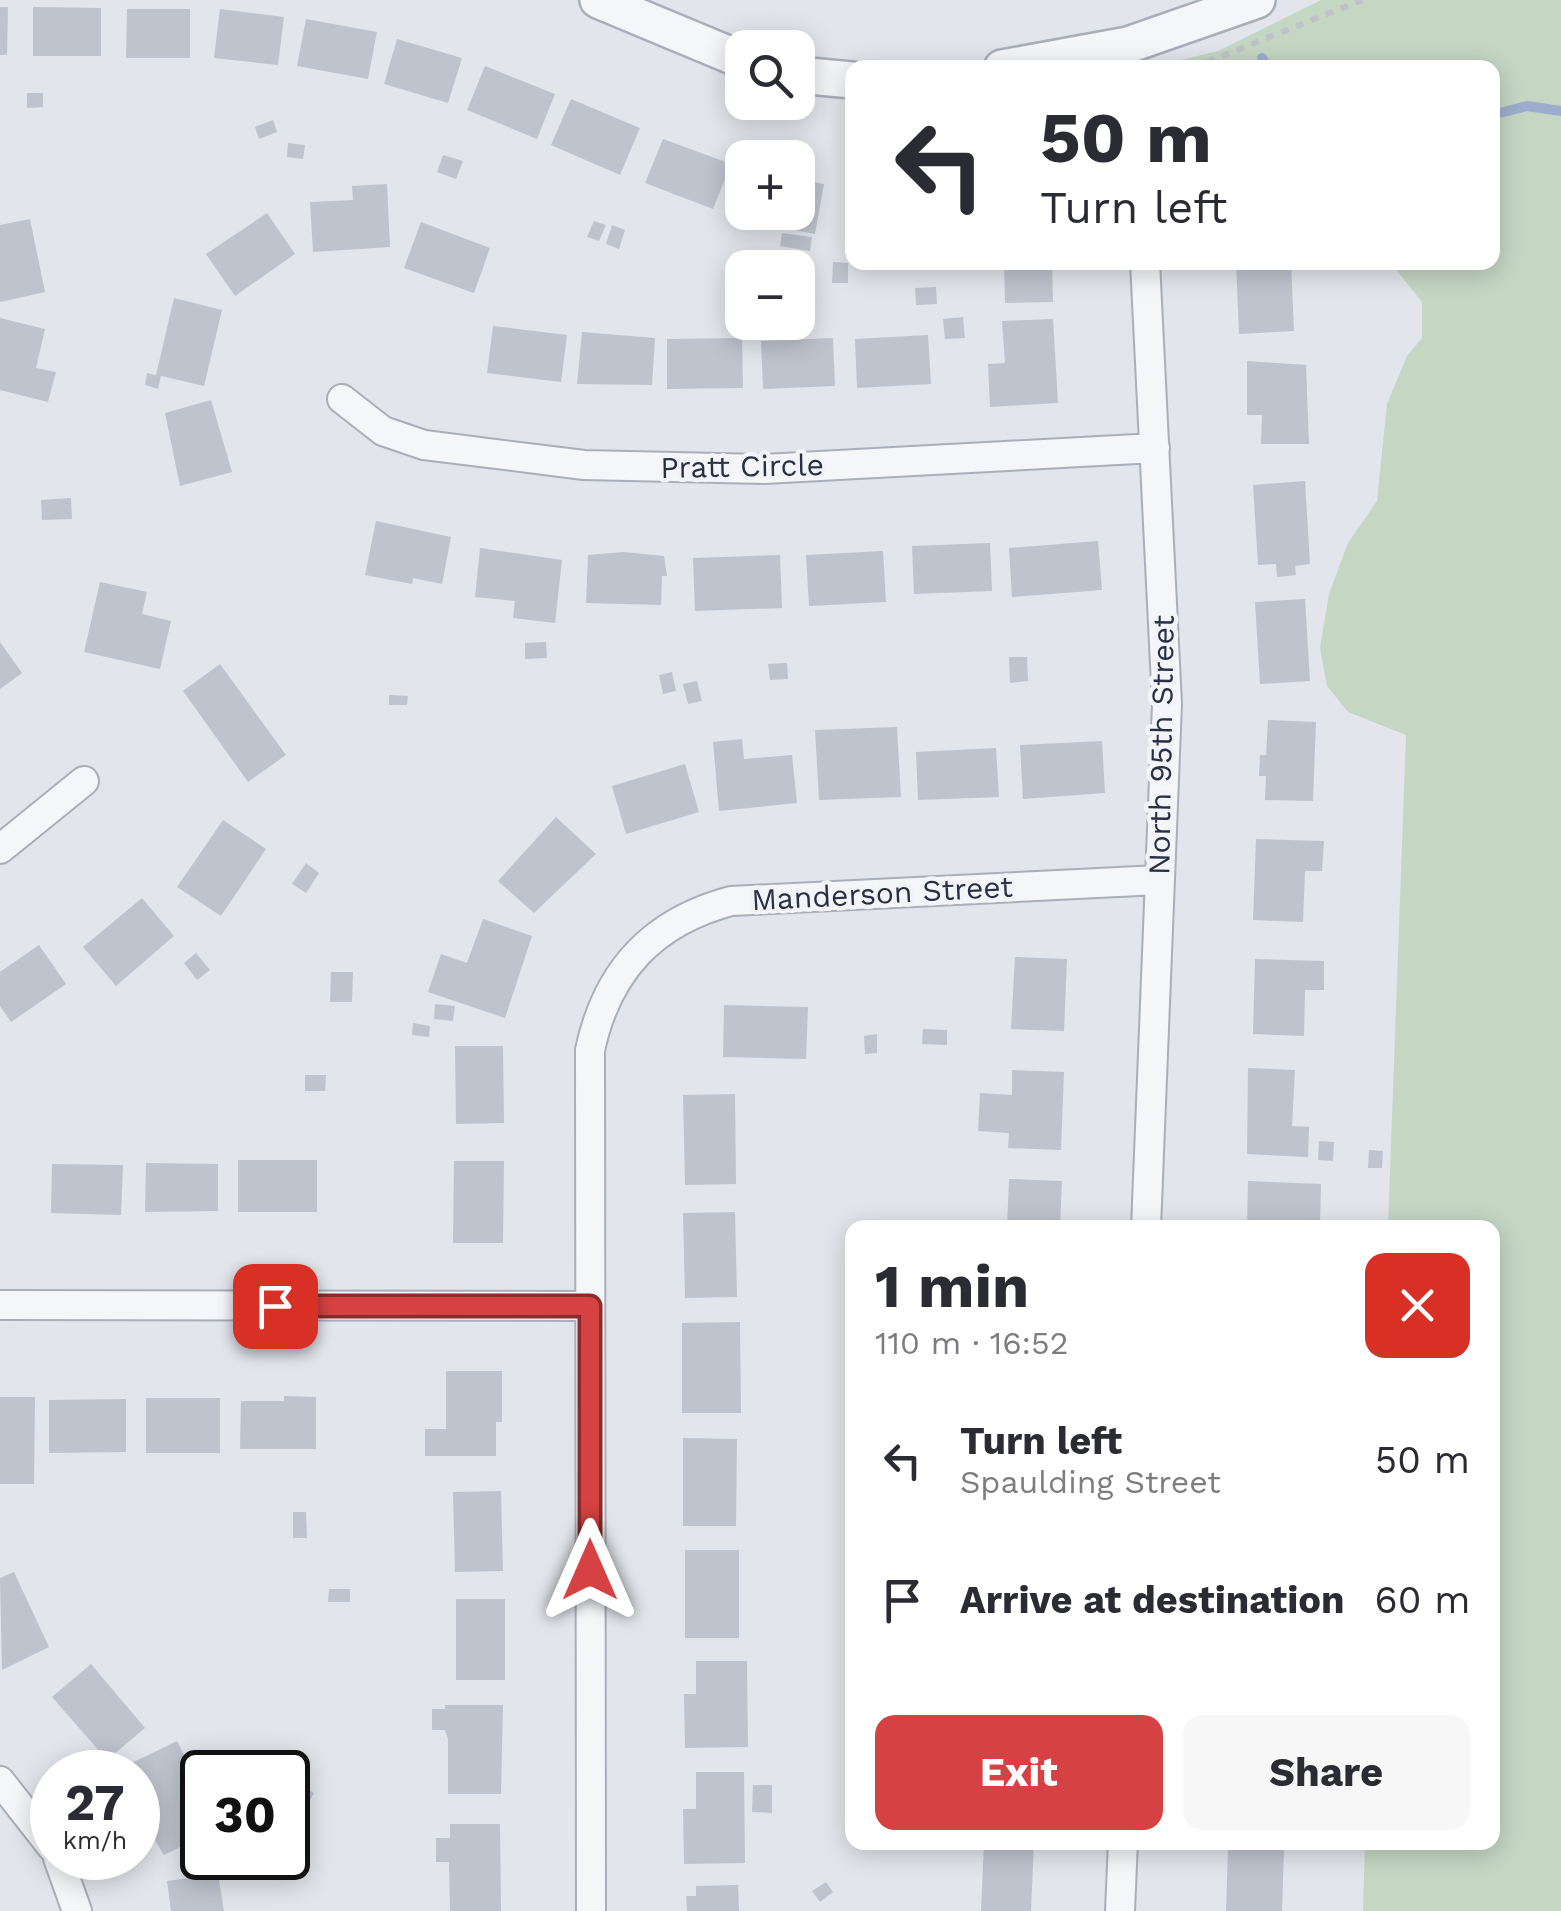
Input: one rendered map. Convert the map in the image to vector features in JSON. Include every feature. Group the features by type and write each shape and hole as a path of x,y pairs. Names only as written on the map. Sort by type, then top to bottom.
{"street":[{"path":"598,0 725,53"},
{"path":"1087,60 1130,56 1257,0"},
{"path":"815,77 845,79"},
{"name":"North 95th Street","path":"1145,270 1167,704 1146,1220"},
{"name":"Pratt Circle","path":"342,399 383,431 424,445 584,465 764,468 1155,448"},
{"path":"0,849 84,781"},
{"name":"Manderson Street","path":"590,1306 590,1050 606,994 624,964 670,924 731,901 1159,880"},
{"path":"0,1305 590,1306 591,1911"},
{"path":"0,1781 30,1819"},
{"path":"1120,1911 1123,1850"},
{"path":"66,1880 77,1911"}],"path":[{"path":"1212,60 1362,0"}],"green space":[{"path":"1321,0 1561,0 1561,1911 1363,1911 1365,1850 1500,1850 1500,1220 1388,1220 1406,735 1348,712 1327,686 1320,648 1329,594 1348,543 1377,501 1387,404 1407,356 1422,338 1422,302 1397,270 1500,270 1500,60 1181,60 1218,51"}],"building":[{"path":"0,7 8,7 7,55 0,55"},
{"path":"33,7 101,8 101,56 33,56"},
{"path":"127,9 190,9 190,58 126,58"},
{"path":"220,9 284,17 278,65 214,58"},
{"path":"306,19 377,32 368,79 297,66"},
{"path":"397,39 462,58 448,103 384,84"},
{"path":"485,66 555,94 537,139 467,110"},
{"path":"27,93 43,93 43,107 27,108"},
{"path":"571,99 640,128 620,175 551,145"},
{"path":"273,120 277,132 259,139 255,127"},
{"path":"663,139 725,162 725,179 713,209 645,183"},
{"path":"288,143 305,145 303,159 287,157"},
{"path":"443,155 463,161 456,179 437,172"},
{"path":"815,182 824,184 815,234 794,230 815,230"},
{"path":"387,184 390,247 313,252 310,202 353,200 352,186"},
{"path":"267,213 295,254 235,296 206,254"},
{"path":"30,219 45,292 0,302 0,225"},
{"path":"594,221 606,225 599,241 587,237"},
{"path":"421,222 490,248 474,293 404,268"},
{"path":"612,225 625,230 619,249 606,244"},
{"path":"782,233 812,237 810,250 780,246"},
{"path":"833,262 845,263 848,283 832,283"},
{"path":"1004,270 1052,270 1053,302 1005,303"},
{"path":"1236,270 1291,270 1294,331 1239,334"},
{"path":"936,287 937,304 916,305 915,288"},
{"path":"174,298 222,310 204,386 161,376 158,389 145,385 147,373 156,375"},
{"path":"963,317 965,338 945,339 943,319"},
{"path":"0,318 45,329 36,368 56,372 48,402 0,390"},
{"path":"1053,319 1058,403 990,407 988,364 1005,363 1002,321"},
{"path":"493,326 567,335 561,382 487,373"},
{"path":"582,332 655,338 652,385 577,384"},
{"path":"928,335 931,384 857,388 855,339"},
{"path":"833,338 835,386 763,389 761,341"},
{"path":"667,339 742,340 743,388 667,389"},
{"path":"1247,361 1306,365 1309,444 1261,444 1262,415 1247,415"},
{"path":"211,400 232,472 180,486 165,413"},
{"path":"1305,481 1310,564 1295,566 1296,575 1277,577 1276,564 1258,565 1253,485"},
{"path":"71,498 72,519 42,520 41,500"},
{"path":"376,521 451,537 442,584 413,578 412,584 365,575"},
{"path":"1098,541 1102,590 1012,597 1009,548"},
{"path":"990,543 992,591 914,594 912,546"},
{"path":"480,548 562,560 555,623 513,618 515,601 475,597"},
{"path":"883,551 886,602 809,606 806,555"},
{"path":"624,552 664,556 667,576 662,576 661,605 586,603 588,555"},
{"path":"780,555 782,608 695,611 693,558"},
{"path":"100,582 147,592 142,614 171,621 160,669 84,652"},
{"path":"1305,599 1310,681 1260,684 1255,602"},
{"path":"0,642 22,673 0,689"},
{"path":"546,642 547,658 525,659 525,643"},
{"path":"1009,657 1027,657 1028,681 1010,683"},
{"path":"787,663 788,679 770,680 768,664"},
{"path":"220,664 286,755 248,782 183,691"},
{"path":"672,672 676,691 663,694 659,675"},
{"path":"697,681 702,701 688,704 683,684"},
{"path":"389,695 408,696 407,705 389,705"},
{"path":"1268,720 1316,722 1313,801 1265,800 1266,776 1259,776 1260,755 1266,755"},
{"path":"897,727 901,797 819,800 815,730"},
{"path":"742,739 744,759 792,755 797,803 719,811 713,742"},
{"path":"1102,741 1105,793 1023,799 1020,745"},
{"path":"996,748 999,797 918,800 916,752"},
{"path":"685,764 699,812 626,834 612,786"},
{"path":"556,817 596,854 534,913 498,881"},
{"path":"223,820 266,849 221,916 177,887"},
{"path":"1256,839 1324,841 1322,871 1305,871 1303,922 1253,920"},
{"path":"306,863 319,873 306,893 292,884"},
{"path":"142,898 174,936 116,986 83,947"},
{"path":"483,919 532,936 505,1018 428,992 441,954 467,963"},
{"path":"39,945 66,984 11,1022 0,1006 0,972"},
{"path":"196,953 210,970 197,980 184,963"},
{"path":"1015,957 1067,959 1064,1031 1011,1029"},
{"path":"1255,959 1324,961 1324,990 1305,990 1304,1036 1253,1034"},
{"path":"331,972 353,972 352,1002 330,1002"},
{"path":"435,1004 455,1006 453,1021 434,1019"},
{"path":"724,1005 808,1007 806,1059 723,1057"},
{"path":"413,1023 430,1026 429,1037 412,1035"},
{"path":"923,1029 947,1030 947,1045 922,1044"},
{"path":"877,1034 877,1053 865,1054 864,1036"},
{"path":"455,1046 503,1046 504,1123 456,1124"},
{"path":"1248,1068 1295,1070 1292,1126 1309,1127 1308,1157 1247,1154"},
{"path":"1012,1070 1064,1072 1061,1150 1008,1148 1009,1133 978,1131 980,1093 1012,1095"},
{"path":"305,1075 326,1075 325,1091 305,1091"},
{"path":"735,1094 736,1184 685,1185 683,1095"},
{"path":"1319,1141 1334,1142 1333,1161 1318,1160"},
{"path":"1369,1150 1383,1151 1382,1168 1368,1168"},
{"path":"238,1160 317,1160 317,1212 238,1212"},
{"path":"454,1161 504,1161 503,1243 453,1243"},
{"path":"146,1163 218,1164 218,1211 145,1212"},
{"path":"52,1164 123,1165 121,1215 51,1213"},
{"path":"1009,1179 1062,1181 1060,1220 1007,1220"},
{"path":"1248,1181 1321,1184 1320,1220 1247,1220"},
{"path":"735,1212 737,1297 685,1298 683,1213"},
{"path":"740,1322 741,1413 682,1413 682,1323"},
{"path":"446,1371 502,1371 502,1422 496,1422 496,1456 425,1456 425,1429 446,1429"},
{"path":"284,1396 316,1397 316,1449 240,1449 241,1401 284,1401"},
{"path":"0,1397 35,1397 34,1484 0,1484"},
{"path":"146,1398 220,1398 220,1453 146,1453"},
{"path":"126,1399 126,1452 49,1453 49,1400"},
{"path":"683,1438 737,1439 736,1526 683,1526"},
{"path":"501,1491 503,1571 455,1572 453,1492"},
{"path":"293,1512 306,1512 307,1538 293,1538"},
{"path":"685,1550 739,1550 739,1638 685,1638"},
{"path":"14,1572 49,1647 2,1670 0,1578"},
{"path":"329,1589 350,1589 350,1602 328,1602"},
{"path":"456,1599 505,1599 505,1680 456,1680"},
{"path":"696,1661 747,1661 748,1747 685,1748 684,1694 696,1694"},
{"path":"91,1664 145,1728 119,1750 98,1750 52,1697"},
{"path":"445,1705 503,1705 501,1794 448,1794 448,1739 445,1730 432,1730 432,1709 445,1709"},
{"path":"177,1741 182,1750 180,1847 164,1855 160,1848 158,1750"},
{"path":"696,1772 744,1772 745,1863 684,1864 683,1809 696,1809"},
{"path":"753,1785 772,1785 772,1813 752,1812"},
{"path":"450,1824 500,1824 501,1911 450,1911 449,1862 436,1862 436,1838 450,1838"},
{"path":"984,1850 1034,1850 1031,1911 981,1911"},
{"path":"1228,1850 1284,1850 1282,1911 1226,1911"},
{"path":"219,1880 224,1911 171,1911 167,1881"},
{"path":"826,1882 833,1892 820,1902 812,1891"},
{"path":"738,1885 739,1911 687,1911 686,1896 696,1896 696,1886"}],"waterway":[{"path":"1500,113 1527,106 1561,111"}],"route":[{"path":"275,1306 590,1306 590,1570"}]}
